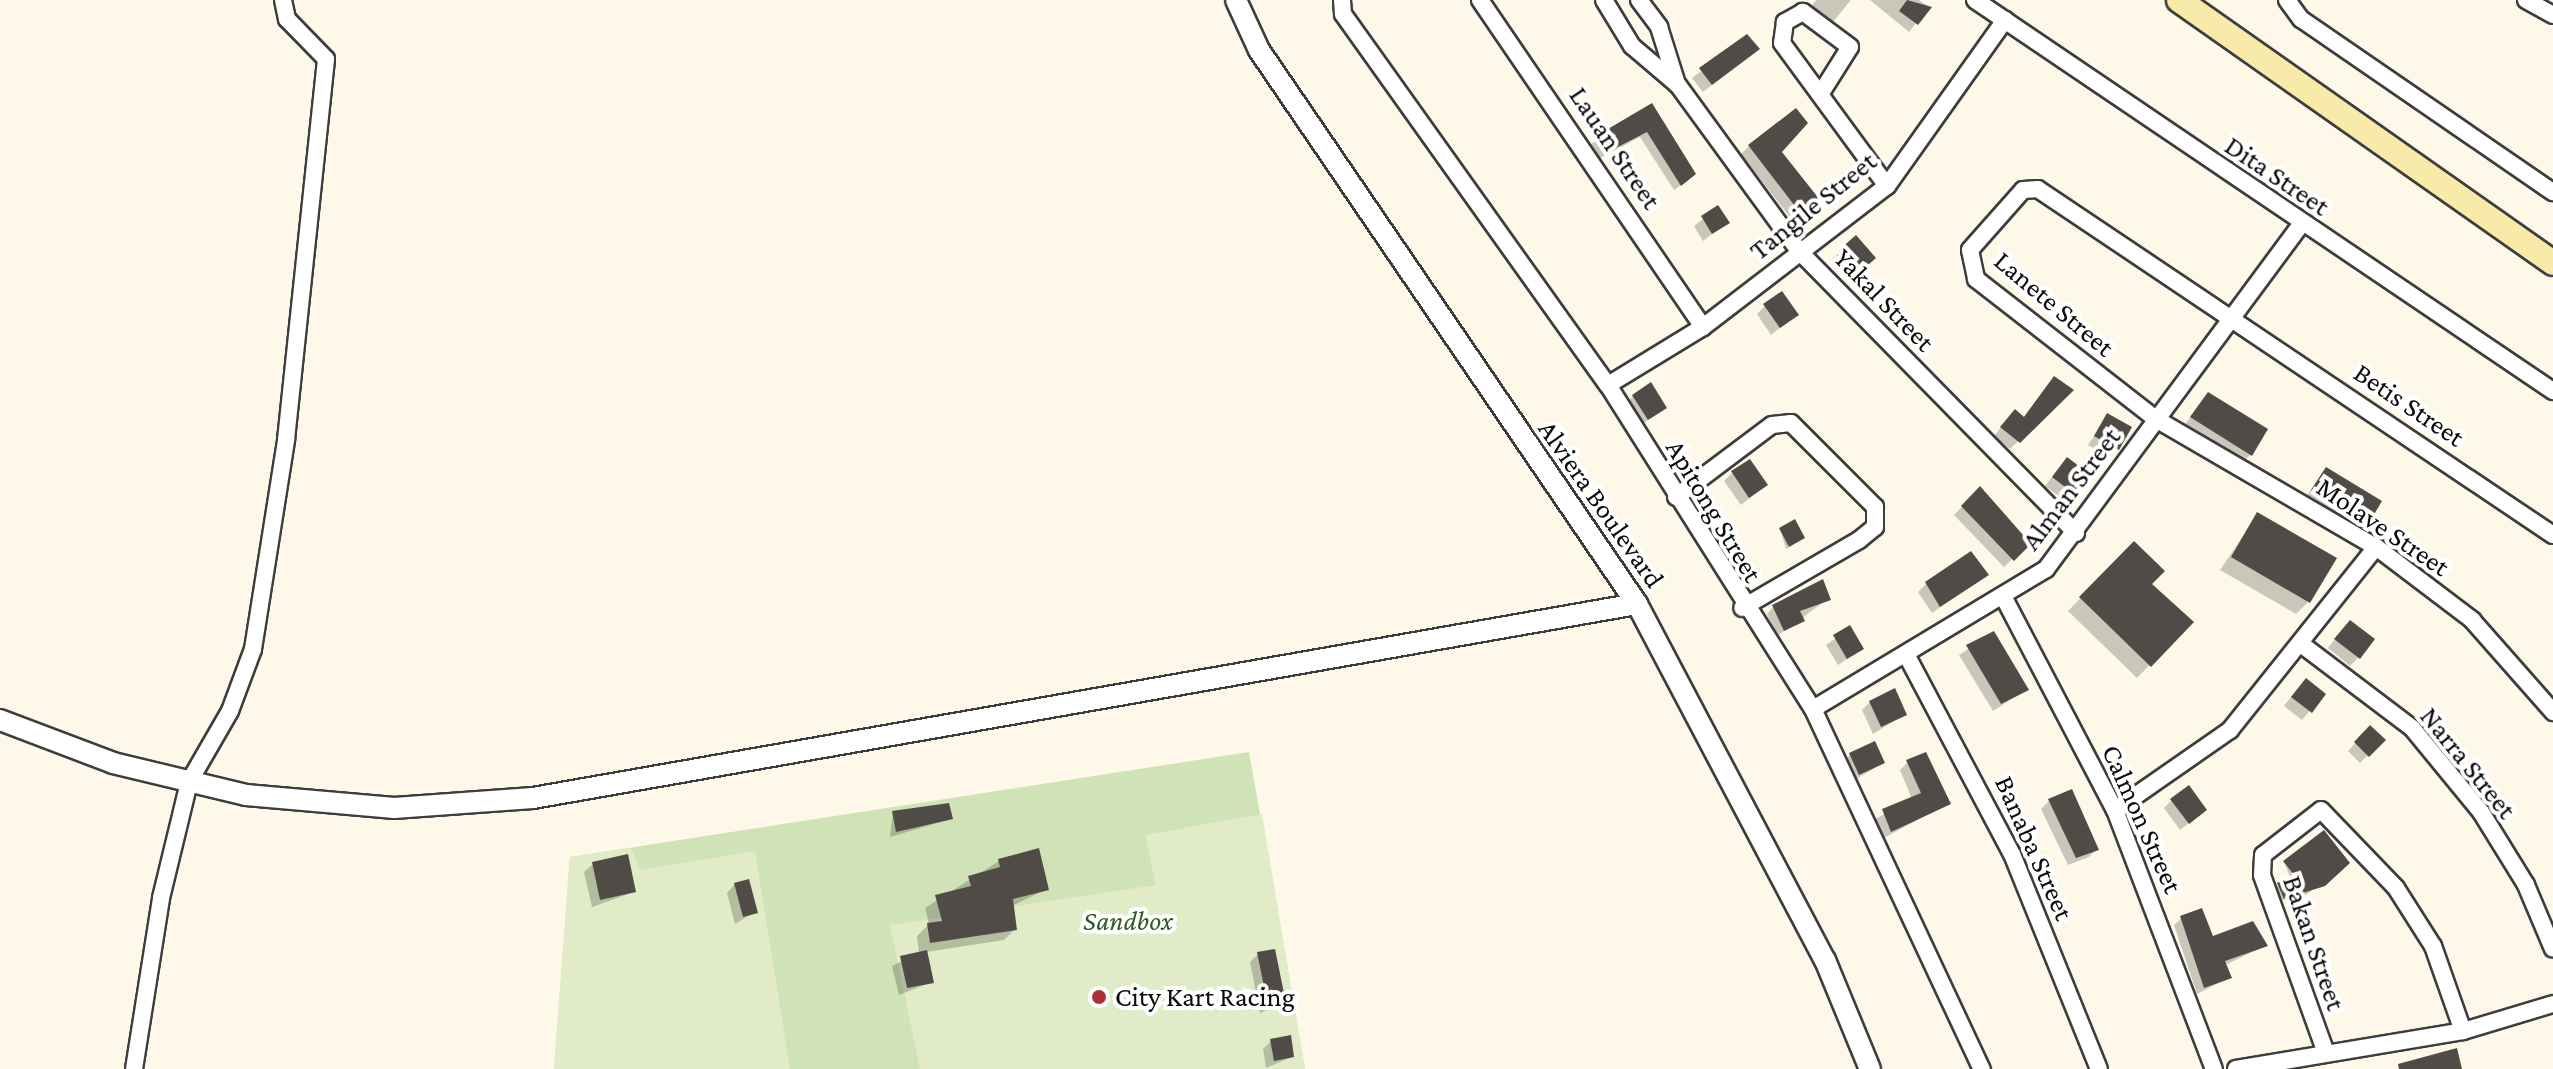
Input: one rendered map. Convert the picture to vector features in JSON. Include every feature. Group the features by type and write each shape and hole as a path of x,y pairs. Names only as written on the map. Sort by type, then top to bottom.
{"main road":[{"path":"2179,0 2553,263"}],"street":[{"path":"134,1069 161,898 189,782 230,711 253,649 305,296 326,59 287,19 283,0"},
{"name":"Alviera Boulevard","path":"1236,0 1267,62 1637,604 1818,946 1870,1069"},
{"name":"Lauan Street","path":"1480,0 1703,327"},
{"name":"Yakal Street","path":"1639,0 1659,27 1678,85"},
{"name":"Dita Street","path":"1975,0 2301,224 2553,391"},
{"path":"2287,0 2301,19 2553,192"},
{"path":"2526,0 2553,15"},
{"name":"Yakal Street","path":"1611,2 1632,46 1678,85 1800,252 2076,533"},
{"name":"Apitong Street","path":"1342,7 1608,385 1742,608 1813,709 1982,1069"},
{"path":"1821,93 1849,57 1845,38 1803,12 1785,22 1782,43 1887,186"},
{"name":"Tangile Street","path":"1608,385 1703,327 1887,186 2005,20"},
{"name":"Lanete Street","path":"2156,419 1976,279 1970,250 2023,190 2038,189 2235,318"},
{"name":"Alman Street","path":"1813,709 2004,598 2046,569 2235,318 2301,224"},
{"name":"Betis Street","path":"2235,318 2553,535"},
{"name":"Molave Street","path":"2156,419 2376,547 2472,620 2553,712"},
{"path":"1676,497 1772,425 1791,423 1875,507 1875,527 1859,540 1742,608"},
{"path":"2115,810 2230,730 2376,547"},
{"name":"Calmon Street","path":"2004,598 2115,810 2214,1069"},
{"path":"0,720 189,782 246,795 394,808 533,798 1637,604"},
{"name":"Narra Street","path":"2301,644 2412,728 2432,752 2481,812 2553,949"},
{"name":"Banaba Street","path":"1907,656 2012,854 2099,1069"},
{"name":"Bakan Street","path":"2326,1053 2262,875 2263,855 2321,810 2396,888 2433,946 2463,1031"},
{"path":"2236,1069 2463,1031 2553,1004"}],"green space":[{"name":"Sandbox","path":"1249,752 1305,1069 554,1069 570,857"},
{"name":"City Kart Racing","path":"1262,814 1305,1069 920,1069 890,925 1156,885 1145,835"},
{"path":"631,848 640,870 755,851 790,1069 554,1069 570,857"}],"building":[{"path":"1907,0 1932,7 1918,25 1899,11"},
{"path":"1747,34 1760,49 1712,85 1699,68"},
{"path":"1652,103 1696,174 1681,186 1647,132 1606,153 1596,136"},
{"path":"1796,108 1808,123 1782,152 1820,200 1801,214 1748,145"},
{"path":"1718,205 1730,223 1712,234 1701,216"},
{"path":"1856,235 1876,258 1859,273 1839,250"},
{"path":"1782,291 1799,315 1780,328 1763,304"},
{"path":"2054,376 2074,390 2020,443 2000,427 2015,409 2024,417"},
{"path":"1651,382 1667,408 1648,420 1632,395"},
{"path":"2208,392 2268,429 2252,456 2190,417"},
{"path":"2107,413 2132,427 2119,450 2094,436"},
{"path":"2067,457 2092,476 2077,496 2052,477"},
{"path":"1750,459 1768,485 1749,498 1731,471"},
{"path":"2326,467 2382,501 2369,523 2311,490"},
{"path":"1980,486 2031,544 2014,561 1961,506"},
{"path":"2257,512 2337,558 2310,603 2231,557"},
{"path":"1795,519 1805,538 1789,547 1779,528"},
{"path":"2134,541 2165,571 2152,584 2194,622 2151,667 2079,597"},
{"path":"1971,551 1989,575 1940,607 1925,582"},
{"path":"1823,579 1831,600 1800,611 1805,621 1784,631 1772,605"},
{"path":"2350,620 2375,639 2360,659 2334,639"},
{"path":"1850,625 1864,649 1847,659 1833,635"},
{"path":"1994,631 2029,690 2001,704 1966,645"},
{"path":"2306,678 2326,694 2312,713 2291,697"},
{"path":"1895,688 1907,715 1881,727 1869,701"},
{"path":"2370,725 2386,740 2369,757 2354,742"},
{"path":"1875,741 1885,763 1859,775 1849,753"},
{"path":"1926,752 1951,804 1891,832 1882,809 1921,793 1906,760"},
{"path":"2189,785 2207,810 2189,824 2170,799"},
{"path":"2072,789 2099,850 2076,858 2048,799"},
{"path":"949,803 953,819 896,832 892,811"},
{"path":"2324,830 2350,863 2325,886 2284,899 2277,883 2294,875 2283,861"},
{"path":"1039,848 1049,890 1013,899 1017,930 930,943 927,923 942,921 935,895 971,886 968,876 1000,867 998,859"},
{"path":"628,854 636,892 600,900 592,862"},
{"path":"749,879 758,913 743,917 734,883"},
{"path":"2202,908 2213,936 2253,921 2268,946 2225,961 2232,978 2204,988 2180,916"},
{"path":"1275,949 1286,1003 1268,1006 1257,952"},
{"path":"927,950 934,983 907,988 900,956"},
{"path":"1291,1035 1294,1057 1274,1061 1270,1039"},
{"path":"2457,1048 2462,1069 2399,1069 2398,1064"}],"place":[{"name":"City Kart Racing","path":"1099,997"}]}
